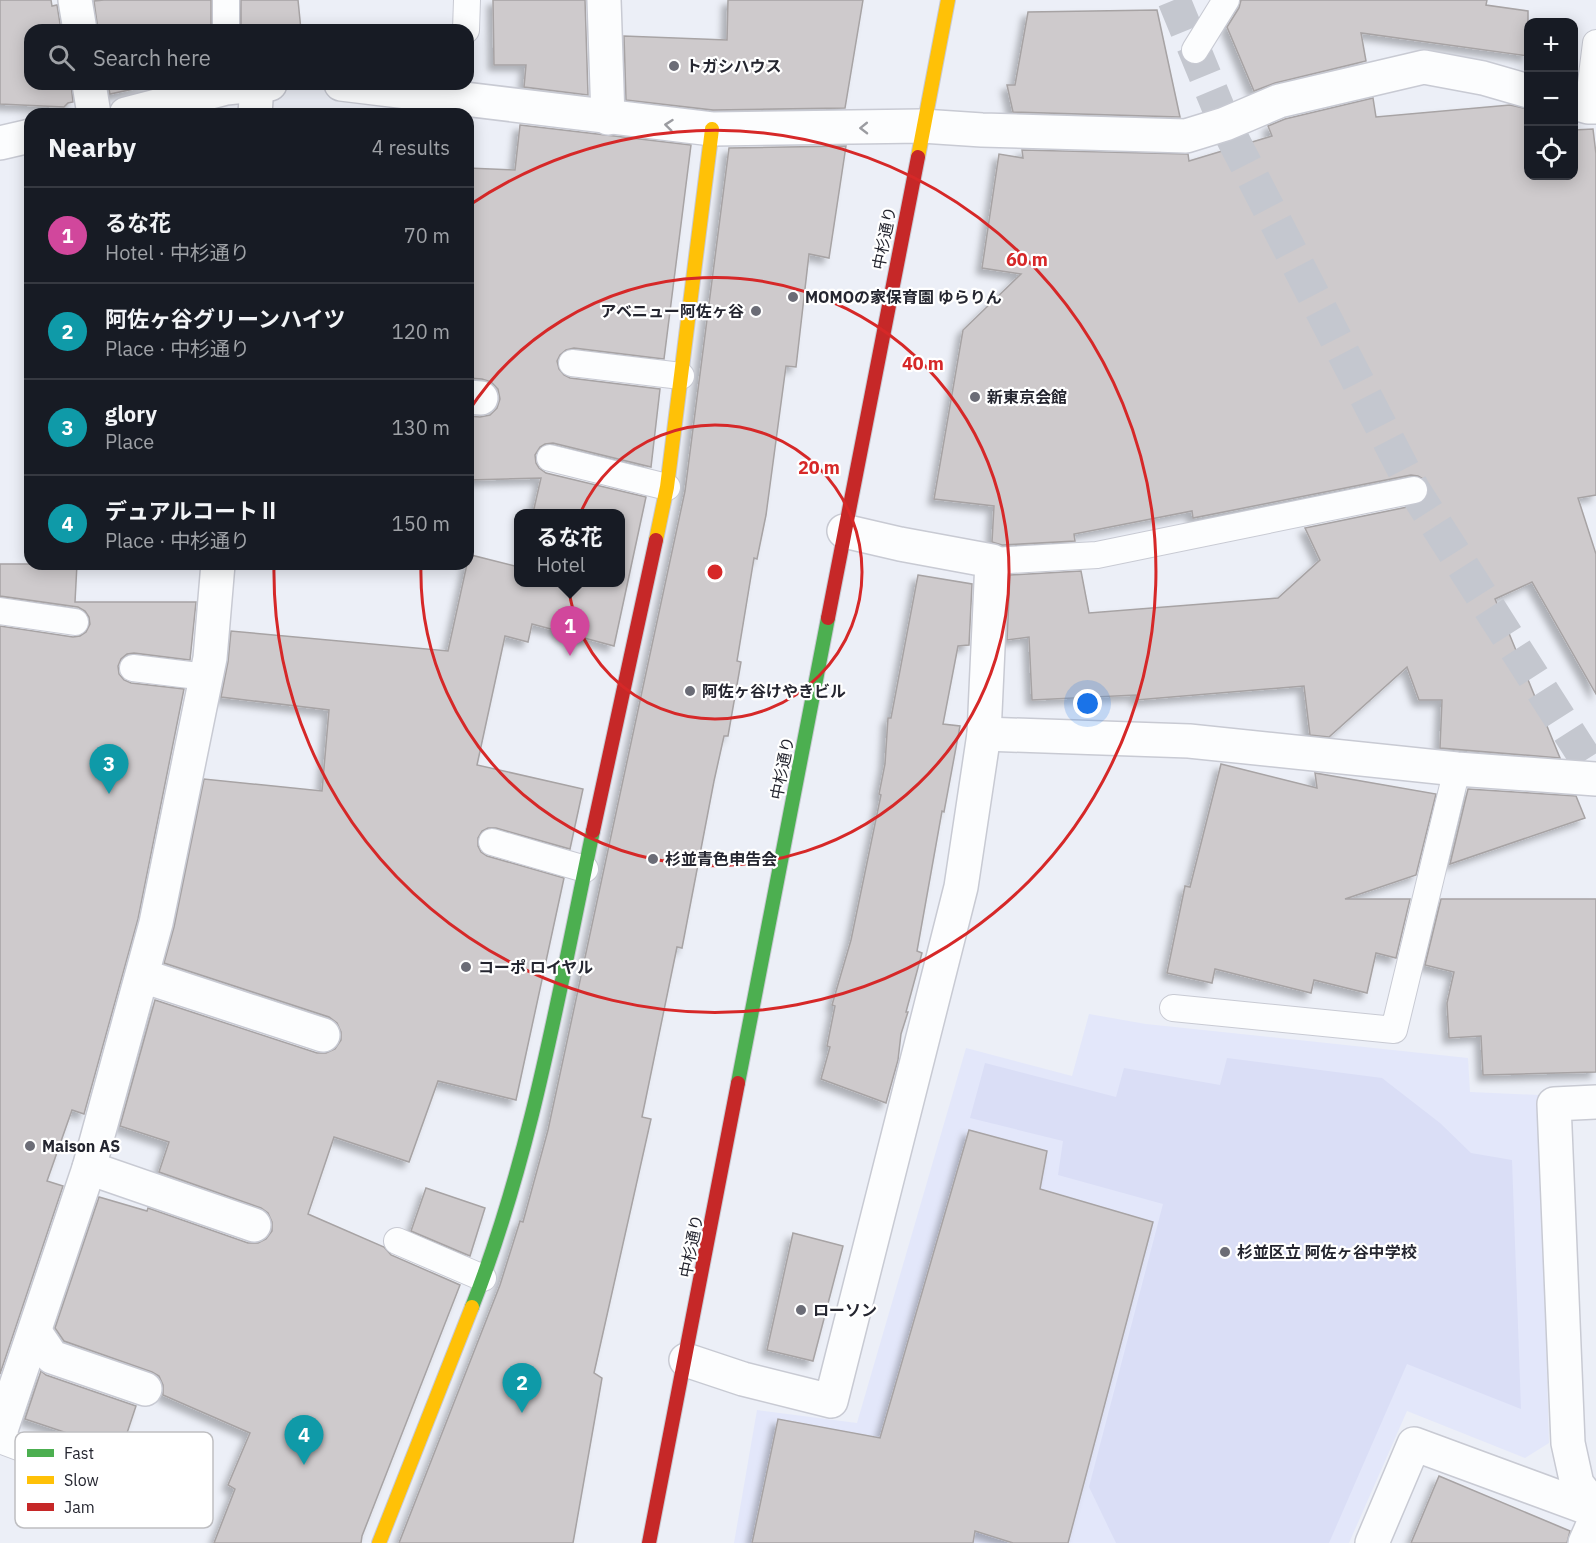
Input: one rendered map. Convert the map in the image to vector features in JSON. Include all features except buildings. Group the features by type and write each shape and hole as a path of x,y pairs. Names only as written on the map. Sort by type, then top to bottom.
{"main road":[{"name":"中杉通り","path":"650,1543 948,0"},
{"path":"379,1543 483,1278 530,1126 667,487 712,129"}],"street":[{"path":"75,0 79,24"},
{"path":"604,0 608,118"},
{"path":"434,90 465,92 608,118 712,129 922,126 1186,136 1225,124 1279,101 1424,67 1483,78 1524,90"},
{"path":"90,90 93,108"},
{"path":"158,108 247,91"},
{"path":"0,143 24,137"},
{"path":"686,1360 743,1378 831,1401 961,887 984,734 992,561 844,531"},
{"path":"0,1433 89,1168 143,976 206,677 217,570"},
{"path":"984,734 1189,741 1457,769 1596,779"},
{"path":"143,976 324,1035"},
{"path":"1596,1102 1554,1104 1568,1443 1577,1484 1596,1509"},
{"path":"89,1168 254,1225"},
{"path":"35,1332 52,1357 145,1389"},
{"path":"1372,1543 1414,1444 1596,1509"},
{"path":"1586,1543 1596,1518"}],"lane":[{"path":"226,0 226,24"},
{"path":"466,0 466,24"},
{"path":"1195,50 1226,0"},
{"path":"1586,106 1596,43"},
{"path":"572,363 681,376"},
{"path":"550,458 667,487"},
{"path":"992,561 1097,555 1414,490"},
{"path":"0,611 75,622"},
{"path":"132,668 206,677"},
{"path":"1173,1008 1394,1030 1457,769"},
{"path":"492,842 585,869"},
{"path":"397,1241 483,1278"},
{"path":"0,1440 15,1446"}],"shaded area":[{"name":"杉並区立 阿佐ヶ谷中学校","path":"1089,1014 1146,1024 1468,1058 1470,1092 1539,1095 1549,1443 1525,1458 1407,1411 1349,1543 734,1543 757,1410 857,1423 966,1048 1072,1076"},
{"path":"1227,1058 1382,1078 1440,1123 1471,1153 1512,1160 1521,1409 1407,1364 1329,1543 1116,1543 1089,1487 1163,1204 1058,1175 1063,1141 970,1118 985,1063 1116,1097 1124,1068 1220,1085"}],"tunnel":[{"path":"1174,0 1225,124 1414,490 1596,775"}],"traffic: fast":[{"path":"738,1083 828,618"},
{"path":"472,1307 493,1249 528,1131 556,1012 593,831"}],"traffic: slow":[{"path":"918,157 948,0"},
{"path":"656,540 667,487 712,129"},
{"path":"379,1543 472,1307"}],"traffic: jam":[{"path":"828,618 918,157"},
{"path":"593,831 656,540"},
{"path":"649,1543 738,1083"}],"place":[{"name":"トガシハウス","path":"674,66"},
{"name":"MOMOの家保育園 ゆらりん","path":"793,297"},
{"name":"アベニュー阿佐ヶ谷","path":"756,311"},
{"name":"新東京会館","path":"975,397"},
{"name":"るな花","path":"570,656"},
{"name":"阿佐ヶ谷けやきビル","path":"690,691"},
{"name":"glory","path":"109,794"},
{"name":"杉並青色申告会","path":"653,859"},
{"name":"コーポ ロイヤル","path":"466,967"},
{"name":"Maison AS","path":"30,1146"},
{"name":"杉並区立 阿佐ヶ谷中学校","path":"1225,1252"},
{"name":"ローソン","path":"801,1310"},
{"name":"阿佐ヶ谷グリーンハイツ","path":"522,1413"},
{"name":"デュアルコートⅡ","path":"304,1465"}]}
